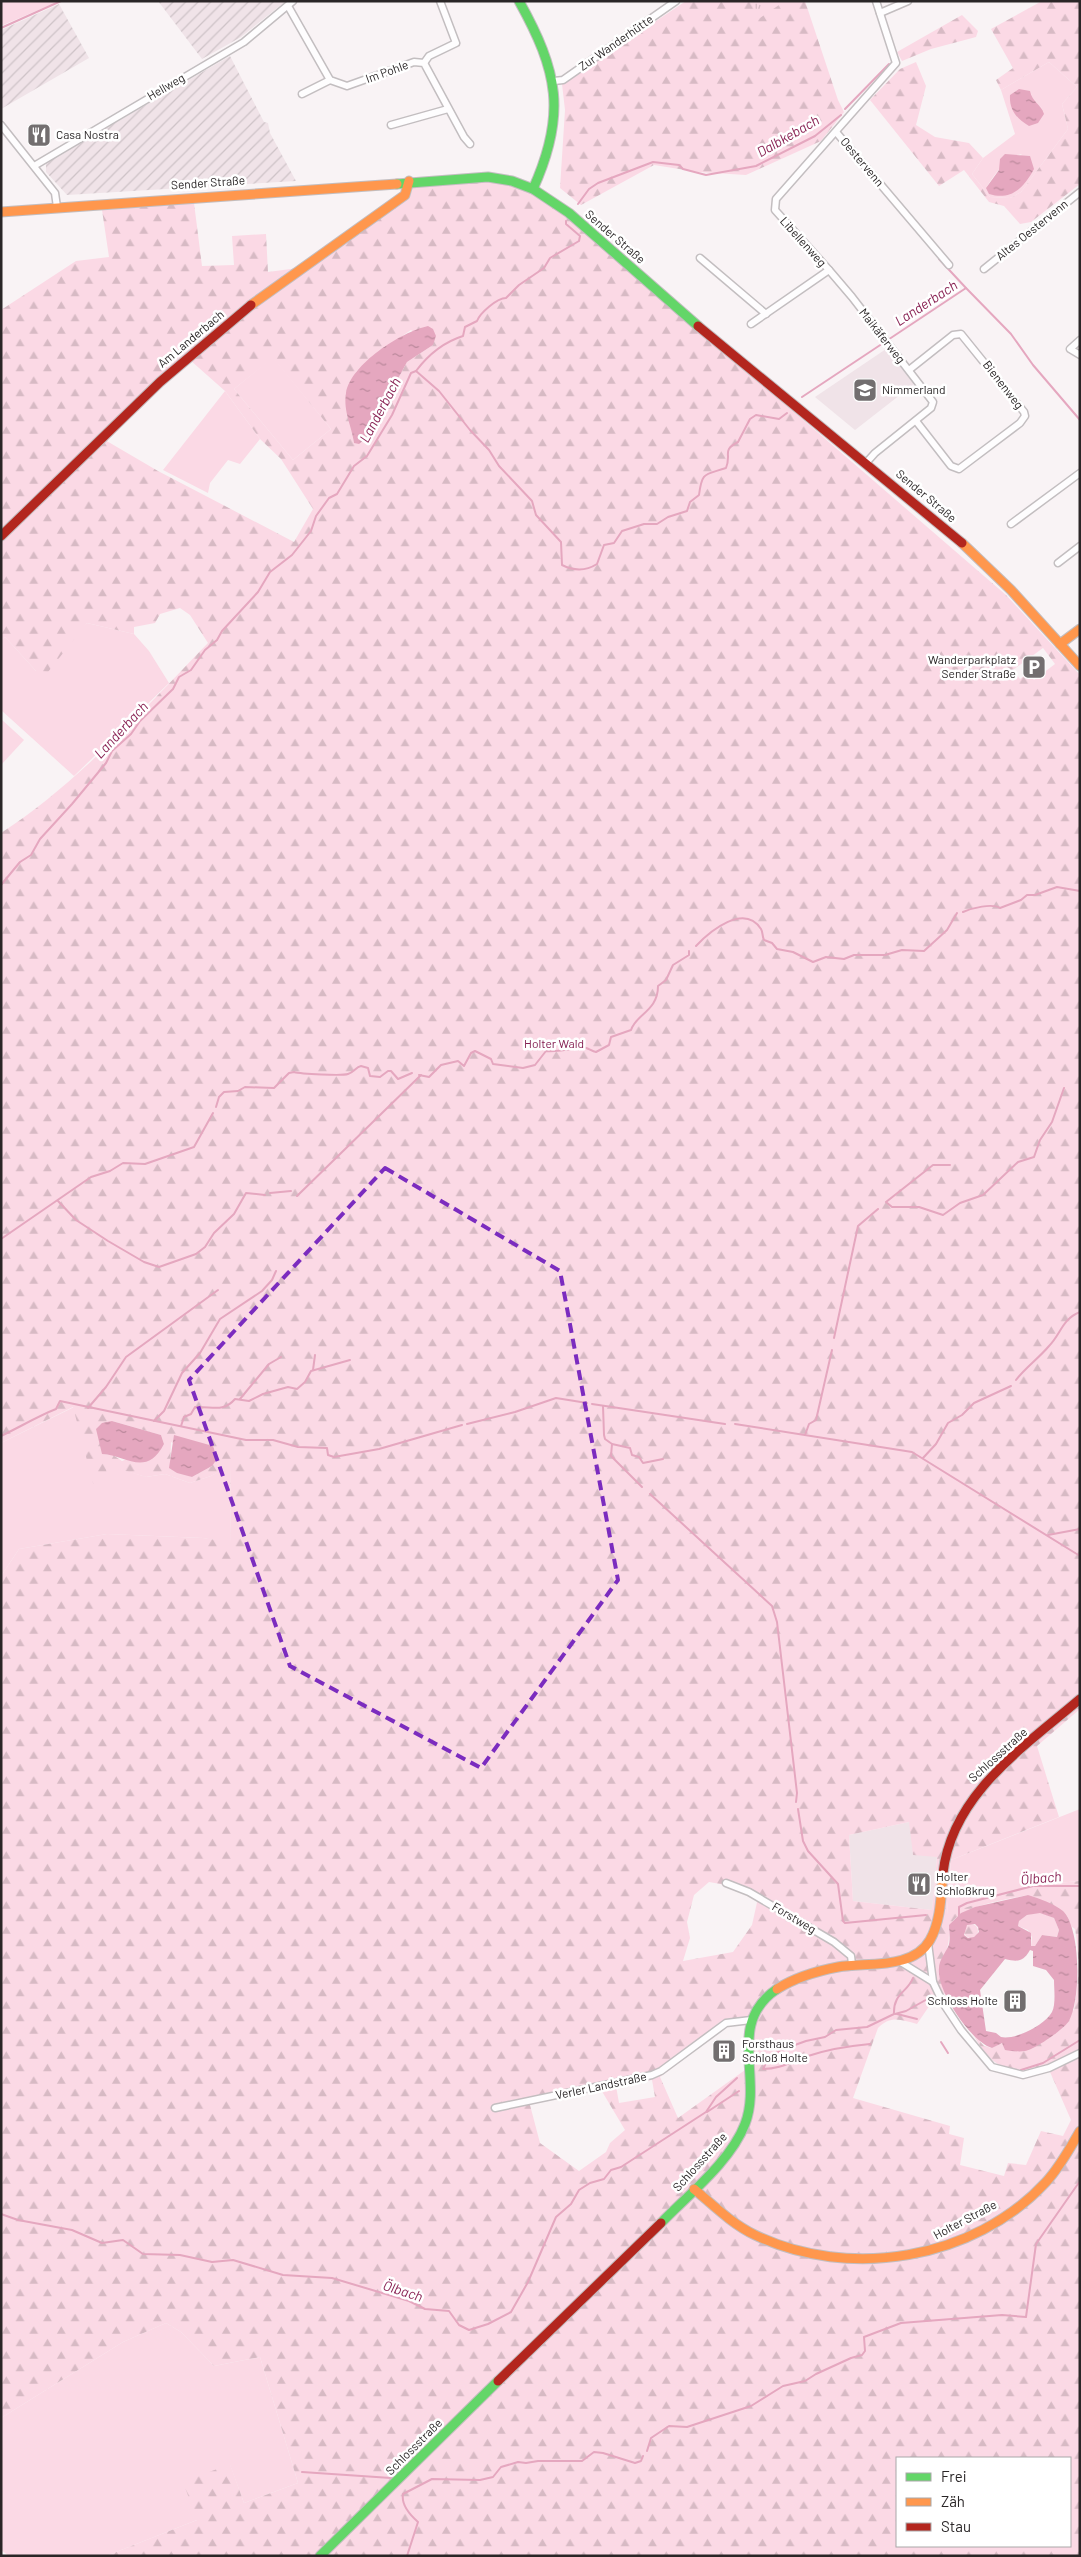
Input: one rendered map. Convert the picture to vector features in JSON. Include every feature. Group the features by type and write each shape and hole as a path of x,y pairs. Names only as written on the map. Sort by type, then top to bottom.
{"main road":[{"path":"519,1 539,35 554,81 553,135 543,170 533,189"},
{"name":"Sender Straße","path":"1,212 409,181 488,177 512,181 533,189 569,213 786,401 866,463 966,547 1010,590 1080,666"},
{"name":"Am Landerbach","path":"1,536 160,382 257,300 405,195 409,181"},
{"path":"1060,644 1080,629"},
{"name":"Schlossstraße","path":"320,2556 694,2190 735,2143 746,2126 750,2109 752,2090 748,2048 751,2020 765,1999 783,1985 824,1970 852,1964 899,1961 911,1957 928,1943 936,1917 948,1843 965,1806 987,1780 1080,1699"},
{"name":"Holter Straße","path":"694,2190 753,2234 777,2244 818,2255 849,2259 884,2260 943,2248 978,2230 1042,2187 1067,2153 1080,2131"}],"street":[{"path":"424,63 429,56 456,43 440,1"},
{"name":"Zur Wanderhütte","path":"554,81 563,80 676,1"},
{"name":"Oestervenn","path":"876,1 896,63 836,132 949,265"},
{"path":"880,13 908,1"},
{"path":"291,3 330,80 302,94"},
{"name":"Hellweg","path":"34,166 244,42 291,3"},
{"name":"Im Pohle","path":"330,80 347,86 414,62 424,63 448,109 470,144"},
{"path":"391,125 448,109"},
{"path":"1,125 55,193 57,207"},
{"name":"Libellenweg","path":"752,324 829,270 775,210 774,204 776,199 836,132"},
{"name":"Altes Oestervenn","path":"984,268 1080,192"},
{"path":"700,258 766,314"},
{"name":"Maikäferweg","path":"829,270 933,402 931,408 875,453 866,463"},
{"name":"Bienenweg","path":"909,370 953,335 962,334 1025,416 1020,423 959,469 951,466 916,421"},
{"path":"1080,340 1070,349 1080,354"},
{"path":"1011,524 1080,473"},
{"path":"1058,563 1080,546"},
{"name":"Forstweg","path":"726,1883 749,1892 834,1942 851,1956 852,1964"},
{"path":"928,1943 933,1982 943,2002 961,2030 992,2067 1022,2075 1049,2068 1080,2053"},
{"path":"899,1961 933,1982"},
{"name":"Verler Landstraße","path":"495,2108 652,2075 661,2071 726,2023 751,2020"}],"highlighted area":[{"path":"385,1168 560,1271 618,1580 481,1768 290,1666 189,1380"}],"shaded area":[{"path":"158,1 286,1 241,37 202,59"},
{"path":"59,4 89,58 1,109 1,30"},
{"path":"230,56 264,122 268,123 270,133 296,181 67,195 46,172 46,163"},
{"name":"Nimmerland","path":"886,349 914,384 855,430 815,397"},
{"path":"909,1822 937,1857 932,1910 853,1901 849,1835"}],"green space":[{"path":"1,1 59,1 1,26"},
{"path":"686,1 805,1 838,100 844,112 821,141 746,175 698,172 654,165 581,205 560,188 565,110 562,84"},
{"path":"754,1 785,1 757,20"},
{"path":"1042,1 1080,1 1080,184 1031,222 1020,224 1004,206 989,202 964,170 939,186 870,100 900,69 916,62 926,86 916,125 935,137 969,143 983,158 972,174 990,197 1010,198 1021,192 1068,129 1062,104 1077,87 1049,62 1001,90 996,80 1013,68 991,29"},
{"path":"962,15 978,31 976,37 931,49 902,61 897,52"},
{"path":"1049,62 1077,87 1062,104 1068,129 1021,192 1010,198 990,197 972,174 983,158 1015,134 1001,90","holes":["1029,91 1033,102 1042,108 1010,95","1022,154 986,188 1006,162"]},
{"name":"Holter Wald","path":"488,180 521,188 537,194 552,203 1006,595 1080,675 1080,1709 1037,1746 1059,1817 951,1860 947,1914 1033,1885 1080,1881 1080,2556 106,2556 197,2520 183,2482 230,2464 244,2503 298,2483 260,2357 214,2366 181,2332 166,2323 123,2342 1,2418 1,1576 19,1549 107,1534 203,1538 231,1542 230,1466 211,1476 190,1483 165,1474 146,1477 105,1465 110,1485 94,1487 73,1407 1,1443 1,833 57,792 135,719 208,643 190,615 180,608 160,614 155,623 134,627 134,634 87,623 48,672 36,671 5,637 1,640 1,539 105,440 158,471 294,542 313,509 281,459 260,439 225,391 190,360 259,302 410,197 414,184","holes":["411,330 433,345 407,362 366,438 354,443 352,430 356,372 383,349","273,358 331,429 293,460 234,389","1043,648 1055,664 1034,680 1028,673 1020,679 1013,670","112,1421 161,1435 164,1444 122,1461 113,1455 103,1454","171,1442 212,1466 192,1477 170,1468","909,1822 913,1855 937,1857 932,1910 853,1901 849,1835","709,1882 726,1885 758,1898 752,1925 733,1952 683,1961 690,1938 687,1922 694,1895","1028,1895 1075,1929 1078,1970 1074,2010 1006,2050 1004,2044 1000,2043 992,2048 984,2046 973,2034 987,2055 1003,2067 1012,2070 1022,2070 1047,2065 1071,2120 1063,2136 1041,2131 1026,2165 1008,2163 1004,2176 960,2165 964,2138 949,2134 950,2126 853,2098 878,2028 887,2021 892,2020 917,2024 934,1999 946,1993 940,1971 948,1946 949,1930 952,1922 970,1909","733,2024 745,2024 743,2047 745,2070 678,2118 660,2077 726,2027","652,2080 655,2097 619,2103 616,2086","600,2088 625,2130 610,2143 606,2152 579,2171 540,2143 530,2105 550,2098"]},
{"path":"194,203 202,266 234,265 232,236 266,234 268,272 298,268 255,298 1,532 1,310 76,261 109,257 102,210"},
{"path":"273,357 331,429 293,460 234,389"},
{"path":"225,391 260,439 240,464 228,460 210,483 208,493 163,470"},
{"path":"87,623 134,634 149,651 169,683 74,776 1,710 1,640 5,637 36,671"},
{"path":"1,719 24,740 1,765"},
{"path":"74,1407 105,1464 146,1477 165,1474 190,1483 211,1476 230,1465 231,1543 203,1538 107,1534 19,1549 1,1576 1,1443"},
{"path":"1080,1809 1080,1881 1033,1885 947,1915 951,1860"},
{"path":"1040,1912 1054,1918 1059,1930 1057,1937 1042,1935 1035,1946 1031,1946 1032,1937 1028,1930 1018,1926 1019,1921 1027,1915"},
{"path":"971,1924 976,1926 978,1931 976,1936 971,1938 966,1936 964,1931 966,1926"},
{"path":"166,2323 181,2332 214,2366 260,2357 298,2483 244,2503 230,2465 197,2520 106,2556 9,2556 1,2550 1,2418 123,2342"}],"water":[{"path":"1019,89 1030,91 1043,111 1044,114 1038,123 1029,126 1017,117 1012,110 1010,95"},
{"path":"1005,154 1030,156 1034,169 1021,187 1011,194 997,196 989,194 986,188 999,170 1000,159"},
{"path":"428,326 433,329 436,336 433,345 407,362 366,438 359,444 354,443 345,400 350,382 357,371 379,351 404,335"},
{"path":"112,1421 161,1435 164,1444 150,1460 143,1462 135,1462 102,1454 96,1429 102,1423"},
{"path":"174,1435 213,1446 217,1459 212,1466 192,1477 177,1473 169,1468"},
{"path":"1028,1895 1059,1908 1069,1920 1076,1948 1077,1964 1076,1997 1073,2011 1069,2021 1061,2029 1029,2050 1010,2051 1005,2050 1002,2043 992,2048 984,2044 974,2036 956,2014 943,1989 939,1965 949,1945 949,1925 961,1913 975,1907","holes":["1040,1913 1054,1918 1059,1930 1057,1937 1042,1935 1035,1946 1031,1946 1031,1933 1018,1926 1019,1921 1027,1915","975,1924 979,1932 974,1937 968,1938 964,1935 967,1925","1030,1950 1033,1951 1033,1966 1046,1970 1054,1980 1052,2012 1036,2027 1021,2034 1001,2037 996,2033 986,2031 980,1990 1005,1959 1013,1961 1025,1957"]}],"waterway":[{"path":"1,28 61,1"},
{"name":"Dalbkebach","path":"845,109 889,64"},
{"name":"Dalbkebach","path":"578,204 589,189 598,183 653,162 679,165 683,169 706,175 756,166 815,136 841,115"},
{"name":"Dalbkebach","path":"416,371 437,350 463,336 465,327 477,321 489,306 498,300 506,298 519,285 544,268 550,258 579,241 580,236 566,224 566,221"},
{"path":"939,259 966,288"},
{"name":"Landerbach","path":"802,397 966,288 1011,334 1033,365 1080,420"},
{"name":"Landerbach","path":"1,885 20,862 31,855 40,839 106,763 112,751 131,734 140,721 173,689 179,677 191,670 205,650 217,640 222,631 258,592 270,572 292,555 311,531 316,516 329,498 337,494 354,466 367,456 392,415 411,373 416,371 439,391 470,430 489,450 499,466 532,501 536,515 561,542 562,565 575,569 589,568 597,564 604,545 614,543 622,531 644,524 657,524 668,517 687,511 690,502 699,495 703,478 709,473 726,468 728,450 738,442 750,419 756,415 779,419 787,413"},
{"path":"963,912 987,906 1000,908 1021,900 1027,895 1035,895 1057,887 1080,891"},
{"path":"696,946 710,933 727,922 746,919 754,922 761,929 764,940 772,943 777,949 793,952 813,962 826,957 844,959 854,955 885,955 902,950 924,951 947,930 957,913"},
{"path":"419,1075 429,1077 441,1065 458,1061 464,1066 471,1053 475,1051 491,1059 493,1064 523,1068 535,1065 546,1051 583,1047 596,1052 609,1045 611,1037 631,1030 637,1020 651,1007 657,994 658,986 666,980 673,965 689,955 689,951"},
{"path":"216,1107 219,1097 224,1092 238,1091 245,1087 274,1088 289,1073 294,1072 344,1075 361,1066 368,1068 370,1076 380,1077 391,1071 398,1079 412,1073"},
{"path":"297,1196 421,1075"},
{"path":"950,1165 933,1165 886,1202 892,1207 919,1207 943,1215 960,1203 983,1195 1018,1162 1034,1157 1040,1140 1052,1122 1064,1088"},
{"path":"1,1239 91,1177 110,1171 123,1163 145,1164 194,1147 213,1113"},
{"path":"270,1193 291,1191"},
{"path":"58,1201 76,1220 108,1241 144,1262 159,1267 196,1254 205,1247 214,1233 234,1214 246,1193 265,1195"},
{"path":"834,1338 858,1226 878,1209"},
{"path":"154,1421 164,1411 182,1373 200,1353 220,1319 262,1291 272,1280 276,1271"},
{"path":"88,1408 106,1387 126,1357 218,1290"},
{"path":"1016,1380 1041,1355 1069,1319 1080,1312"},
{"path":"805,1435 809,1424 816,1420 832,1350"},
{"path":"313,1370 315,1355"},
{"path":"240,1399 269,1364 281,1357"},
{"path":"181,1426 184,1417 191,1414 195,1407 217,1408 226,1406 235,1399 249,1401 263,1394 288,1387 297,1389 305,1382 311,1371 350,1360"},
{"path":"923,1458 936,1444 948,1423 962,1415 974,1403 1011,1386"},
{"path":"467,1424 515,1412 556,1398 587,1403"},
{"path":"1,1436 56,1409 60,1401 246,1440 273,1440 298,1447 327,1448 328,1455 334,1457 379,1449 462,1425"},
{"path":"592,1404 725,1424"},
{"path":"603,1406 604,1435 605,1439 612,1444 611,1456 642,1487"},
{"path":"735,1424 912,1452 1080,1556"},
{"path":"612,1444 630,1448 632,1455 639,1457 643,1463 663,1459"},
{"path":"650,1494 772,1606 777,1622 797,1793 796,1802"},
{"path":"1048,1535 1080,1529"},
{"path":"798,1809 803,1841 808,1851 838,1884 843,1921 845,1923 926,1915"},
{"name":"Ölbach","path":"959,1917 959,1907 967,1903 1033,1886 1080,1886"},
{"name":"Ölbach","path":"870,2044 831,2050 781,2066 763,2069 768,2059 781,2050 806,2041 825,2037 836,2030 867,2027 894,2014 894,2007 898,1997 911,1983 913,1978"},
{"name":"Ölbach","path":"895,2014 906,2011 931,1997"},
{"name":"Ölbach","path":"897,2014 917,2019"},
{"name":"Ölbach","path":"1021,2070 1043,2063 1080,2040"},
{"name":"Ölbach","path":"941,2042 948,2053"},
{"name":"Ölbach","path":"1,2214 18,2220 72,2230 102,2243 123,2240 143,2254 180,2255 212,2262 233,2260 283,2275 332,2278 409,2301 425,2309 449,2311 459,2325 469,2330 488,2324 511,2312 528,2282 556,2217 571,2204 579,2190 590,2183 604,2179 611,2170 621,2167 706,2112 716,2097 737,2078"},
{"name":"Ölbach","path":"707,2112 739,2091"},
{"path":"647,2451 651,2438 669,2426 687,2427 751,2406 783,2386 805,2381 851,2358 862,2355 865,2351 864,2337 901,2323 1002,2315 1026,2317 1036,2244 1080,2181"},
{"path":"407,2556 418,2522 405,2506 403,2494 432,2479 480,2480 493,2477 501,2467 518,2462 582,2461 594,2452 635,2463 641,2461 643,2456"},
{"path":"302,2472 391,2478"}],"traffic: fast":[{"path":"519,1 542,49 550,71 553,93 554,115 551,138 533,189"},
{"path":"397,184 488,177 512,181 533,189 569,213 698,326"},
{"path":"661,2223 708,2177 730,2151 745,2124 750,2088 749,2035 753,2018 762,2003 777,1989"},
{"path":"320,2556 498,2381"}],"traffic: slow":[{"path":"251,305 405,195 409,181"},
{"path":"1,212 397,184"},
{"path":"962,543 1011,590 1080,666"},
{"path":"1060,644 1080,629"},
{"path":"777,1989 799,1978 822,1970 888,1963 913,1956 922,1950 934,1933 940,1908 943,1873"},
{"path":"694,2189 723,2214 747,2231 792,2249 830,2257 869,2259 909,2255 947,2245 983,2230 1017,2209 1051,2176 1080,2131"}],"traffic: jam":[{"path":"1,536 160,382 251,305"},
{"path":"698,326 962,543"},
{"path":"943,1873 949,1845 960,1819 976,1796 1014,1754 1080,1699"},
{"path":"498,2381 661,2223"}],"place":[{"name":"Casa Nostra","path":"39,135"},
{"name":"Nimmerland","path":"865,390"},
{"name":"Wanderparkplatz Sender Straße","path":"1034,667"},
{"name":"Holter Schloßkrug","path":"919,1884"},
{"name":"Schloss Holte","path":"1015,2001"},
{"name":"Forsthaus Schloß Holte","path":"724,2051"}]}
